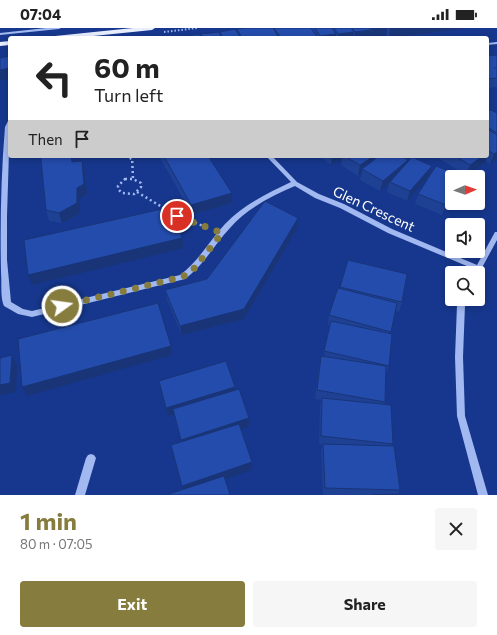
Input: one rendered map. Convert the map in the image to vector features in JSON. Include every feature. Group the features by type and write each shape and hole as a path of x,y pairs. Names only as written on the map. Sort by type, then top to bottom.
{"main road":[{"path":"74,36 152,28"}],"street":[{"path":"0,34 59,28"},
{"path":"8,127 4,175 5,279 7,304 21,312 32,314 182,277 192,271 222,233 250,207 295,182"},
{"name":"Glen Crescent","path":"271,158 295,182 317,196 342,206 390,231 468,266"},
{"path":"479,266 497,234"},
{"path":"461,306 459,357 461,416 483,495"},
{"path":"80,495 91,458"}],"path":[{"path":"128,158 132,160 133,178"},
{"path":"137,192 142,185 139,181 133,178 122,181 118,189 126,194 137,192 177,216 222,233"}],"building":[{"path":"273,28 278,36 241,36 237,29"},
{"path":"274,28 311,28 316,36 280,36"},
{"path":"315,28 332,28 336,34 320,36"},
{"path":"334,28 351,28 354,32 338,34"},
{"path":"352,28 369,28 371,30 355,32"},
{"path":"235,29 240,36 222,36 220,32"},
{"path":"219,32 221,36 202,36 201,34"},
{"path":"199,34 200,36 188,36"},
{"path":"497,55 497,78 489,79 489,56"},
{"path":"8,56 8,68 0,70 0,58"},
{"path":"491,110 497,113 497,133 489,128 489,111"},
{"path":"489,130 497,135 497,152 494,154 489,151"},
{"path":"71,158 72,162 82,161 84,184 77,188 77,203 59,213 46,210 41,159"},
{"path":"165,158 209,158 232,193 191,205"},
{"path":"348,158 371,158 360,165"},
{"path":"376,158 404,158 408,160 383,181 362,169"},
{"path":"411,158 432,166 410,191 390,182"},
{"path":"458,158 480,158 470,165"},
{"path":"436,166 446,170 445,170 445,205 418,194"},
{"path":"265,201 298,218 244,309 180,326 165,290 207,279"},
{"path":"171,207 182,238 28,275 24,240"},
{"path":"348,260 407,274 402,302 340,287"},
{"path":"338,288 397,303 391,332 329,315"},
{"path":"158,303 171,346 22,387 18,339"},
{"path":"331,321 392,334 389,366 324,351"},
{"path":"12,355 10,383 0,385 0,358"},
{"path":"321,356 386,366 385,402 317,390"},
{"path":"226,361 235,387 166,408 159,381"},
{"path":"239,389 249,418 181,440 173,409"},
{"path":"322,398 391,405 393,444 321,436"},
{"path":"239,424 252,462 182,486 171,445"},
{"path":"323,444 394,446 400,490 325,488"},
{"path":"224,476 230,495 166,495"},
{"path":"402,494 402,495 371,495"}],"route":[{"path":"62,306 182,277 192,271 222,233 177,216"}]}
